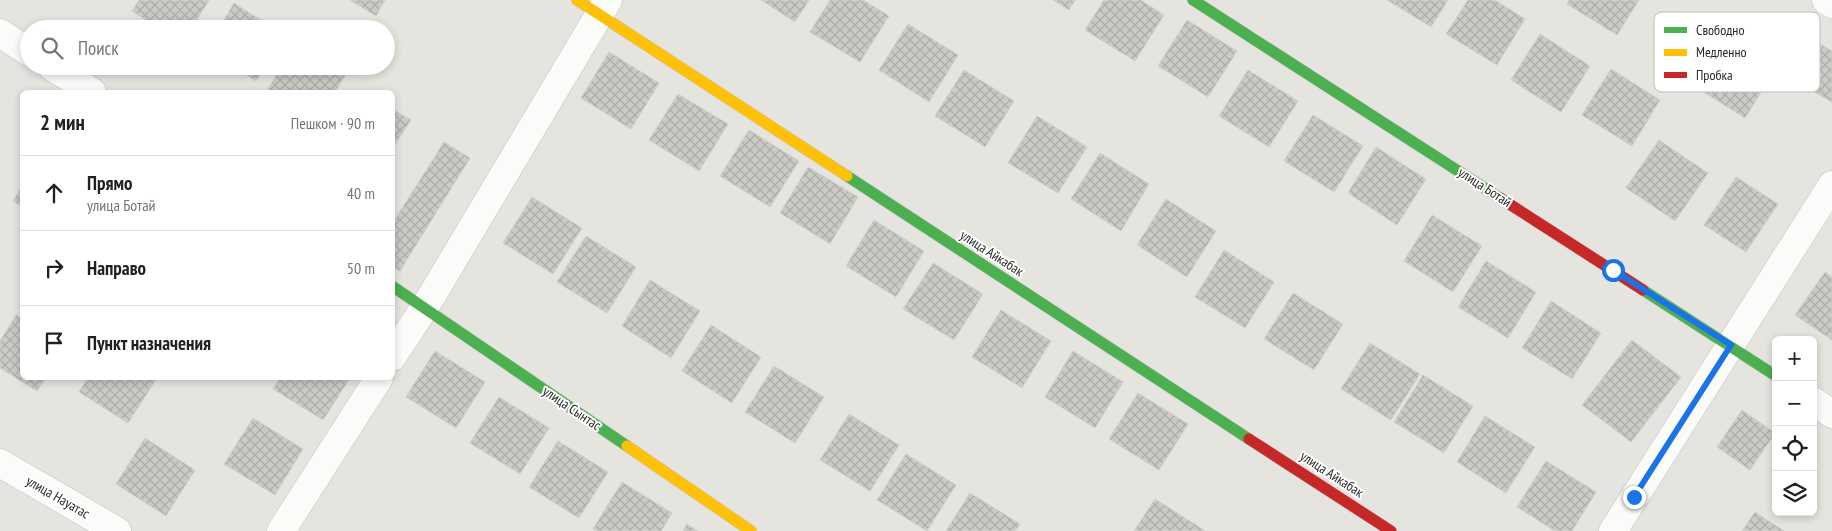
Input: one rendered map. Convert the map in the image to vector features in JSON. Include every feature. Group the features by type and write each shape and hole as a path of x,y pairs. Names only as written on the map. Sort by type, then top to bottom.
{"street":[{"name":"улица Айкабак","path":"577,0 604,8 1391,531"},
{"name":"улица Ботай","path":"1193,0 1731,345 1772,373"},
{"path":"1826,0 1832,4"},
{"path":"395,352 425,307 604,8"},
{"path":"0,33 20,46"},
{"path":"65,75 89,90"},
{"path":"1613,531 1832,186"},
{"name":"улица Сынтас","path":"395,288 751,531"},
{"path":"281,531 379,380"},
{"path":"1817,404 1832,414"},
{"name":"улица Науатас","path":"0,463 116,531"}],"building":[{"path":"139,0 209,0 197,20 146,20 132,11"},
{"path":"350,0 385,0 376,16"},
{"path":"761,0 809,0 795,22"},
{"path":"830,0 863,0 889,16 860,62 810,32"},
{"path":"1053,0 1075,0 1069,10"},
{"path":"1104,0 1141,0 1164,15 1135,61 1085,30"},
{"path":"1387,0 1448,0 1431,27"},
{"path":"1468,0 1495,0 1525,19 1497,65 1446,34"},
{"path":"1569,0 1639,0 1617,35 1567,4"},
{"path":"234,3 261,20 224,20"},
{"path":"1187,20 1237,51 1208,97 1158,66"},
{"path":"908,24 958,55 929,102 879,70"},
{"path":"1540,34 1590,66 1561,112 1511,80"},
{"path":"1820,44 1832,51 1832,102 1814,92 1820,92"},
{"path":"609,52 659,83 631,129 581,98"},
{"path":"1611,69 1660,100 1632,146 1582,115"},
{"path":"964,70 1014,101 985,147 935,116"},
{"path":"1248,70 1298,101 1269,147 1219,116"},
{"path":"246,75 260,75 256,81"},
{"path":"277,75 345,75 336,90 268,89"},
{"path":"1704,92 1761,92 1745,118"},
{"path":"678,94 728,124 699,171 649,140"},
{"path":"395,111 411,120 395,144"},
{"path":"1313,115 1363,146 1334,192 1284,161"},
{"path":"1037,116 1087,147 1058,193 1008,163"},
{"path":"749,130 799,161 770,207 720,176"},
{"path":"1659,140 1708,173 1675,221 1626,188"},
{"path":"444,142 470,158 400,271 395,268 395,219"},
{"path":"1376,147 1426,179 1397,225 1348,193"},
{"path":"1100,153 1149,184 1121,231 1071,199"},
{"path":"808,167 858,197 830,244 780,213"},
{"path":"1736,177 1778,204 1746,252 1704,225"},
{"path":"20,189 20,206 13,201"},
{"path":"532,197 582,228 553,274 503,243"},
{"path":"1166,199 1216,231 1187,277 1137,245"},
{"path":"1432,215 1482,246 1453,292 1404,261"},
{"path":"874,220 924,251 896,297 846,266"},
{"path":"586,236 636,267 607,313 557,282"},
{"path":"1224,250 1274,282 1245,328 1195,297"},
{"path":"1486,261 1536,292 1508,338 1458,307"},
{"path":"933,263 983,294 954,340 903,309"},
{"path":"1825,272 1832,277 1832,340 1795,315"},
{"path":"650,280 700,311 671,358 622,326"},
{"path":"1293,293 1343,324 1314,370 1264,339"},
{"path":"1551,301 1601,333 1572,379 1522,348"},
{"path":"1001,310 1051,341 1022,388 972,357"},
{"path":"16,315 20,317 20,380 45,380 37,391 0,368 0,341"},
{"path":"711,325 761,357 732,403 682,371"},
{"path":"1632,340 1681,377 1631,442 1582,405"},
{"path":"1370,343 1420,374 1391,420 1341,389"},
{"path":"435,351 485,382 456,428 406,397"},
{"path":"1073,351 1123,382 1095,428 1045,397"},
{"path":"774,366 824,397 795,443 745,412"},
{"path":"1423,375 1473,406 1444,453 1394,422"},
{"path":"87,380 156,380 128,423 79,392"},
{"path":"279,380 349,380 323,420 273,389"},
{"path":"1138,393 1188,424 1159,470 1109,439"},
{"path":"499,397 549,428 520,474 470,443"},
{"path":"1742,410 1772,431 1772,437 1750,470 1717,447"},
{"path":"849,414 899,445 870,491 820,460"},
{"path":"1485,416 1535,447 1506,493 1457,462"},
{"path":"253,418 303,449 275,495 224,464"},
{"path":"145,438 195,470 166,516 116,484"},
{"path":"558,441 608,472 579,518 529,487"},
{"path":"906,454 956,485 927,531 877,500"},
{"path":"1546,461 1596,492 1572,531 1555,531 1517,507"},
{"path":"622,482 672,513 661,531 597,531 593,529"},
{"path":"970,493 1020,524 1015,531 946,531"},
{"path":"1155,499 1204,530 1204,531 1134,531"},
{"path":"1755,512 1784,531 1742,531"},
{"path":"687,524 698,531 683,531"}],"traffic: fast":[{"path":"1193,0 1500,198"},
{"path":"847,176 1249,439"},
{"path":"395,288 627,446"},
{"path":"1643,290 1772,373"}],"traffic: slow":[{"path":"577,0 847,176"},
{"path":"627,446 751,531"}],"traffic: jam":[{"path":"1500,198 1643,290"},
{"path":"1249,439 1391,531"}],"route":[{"path":"1613,270 1731,345 1634,497"}]}
